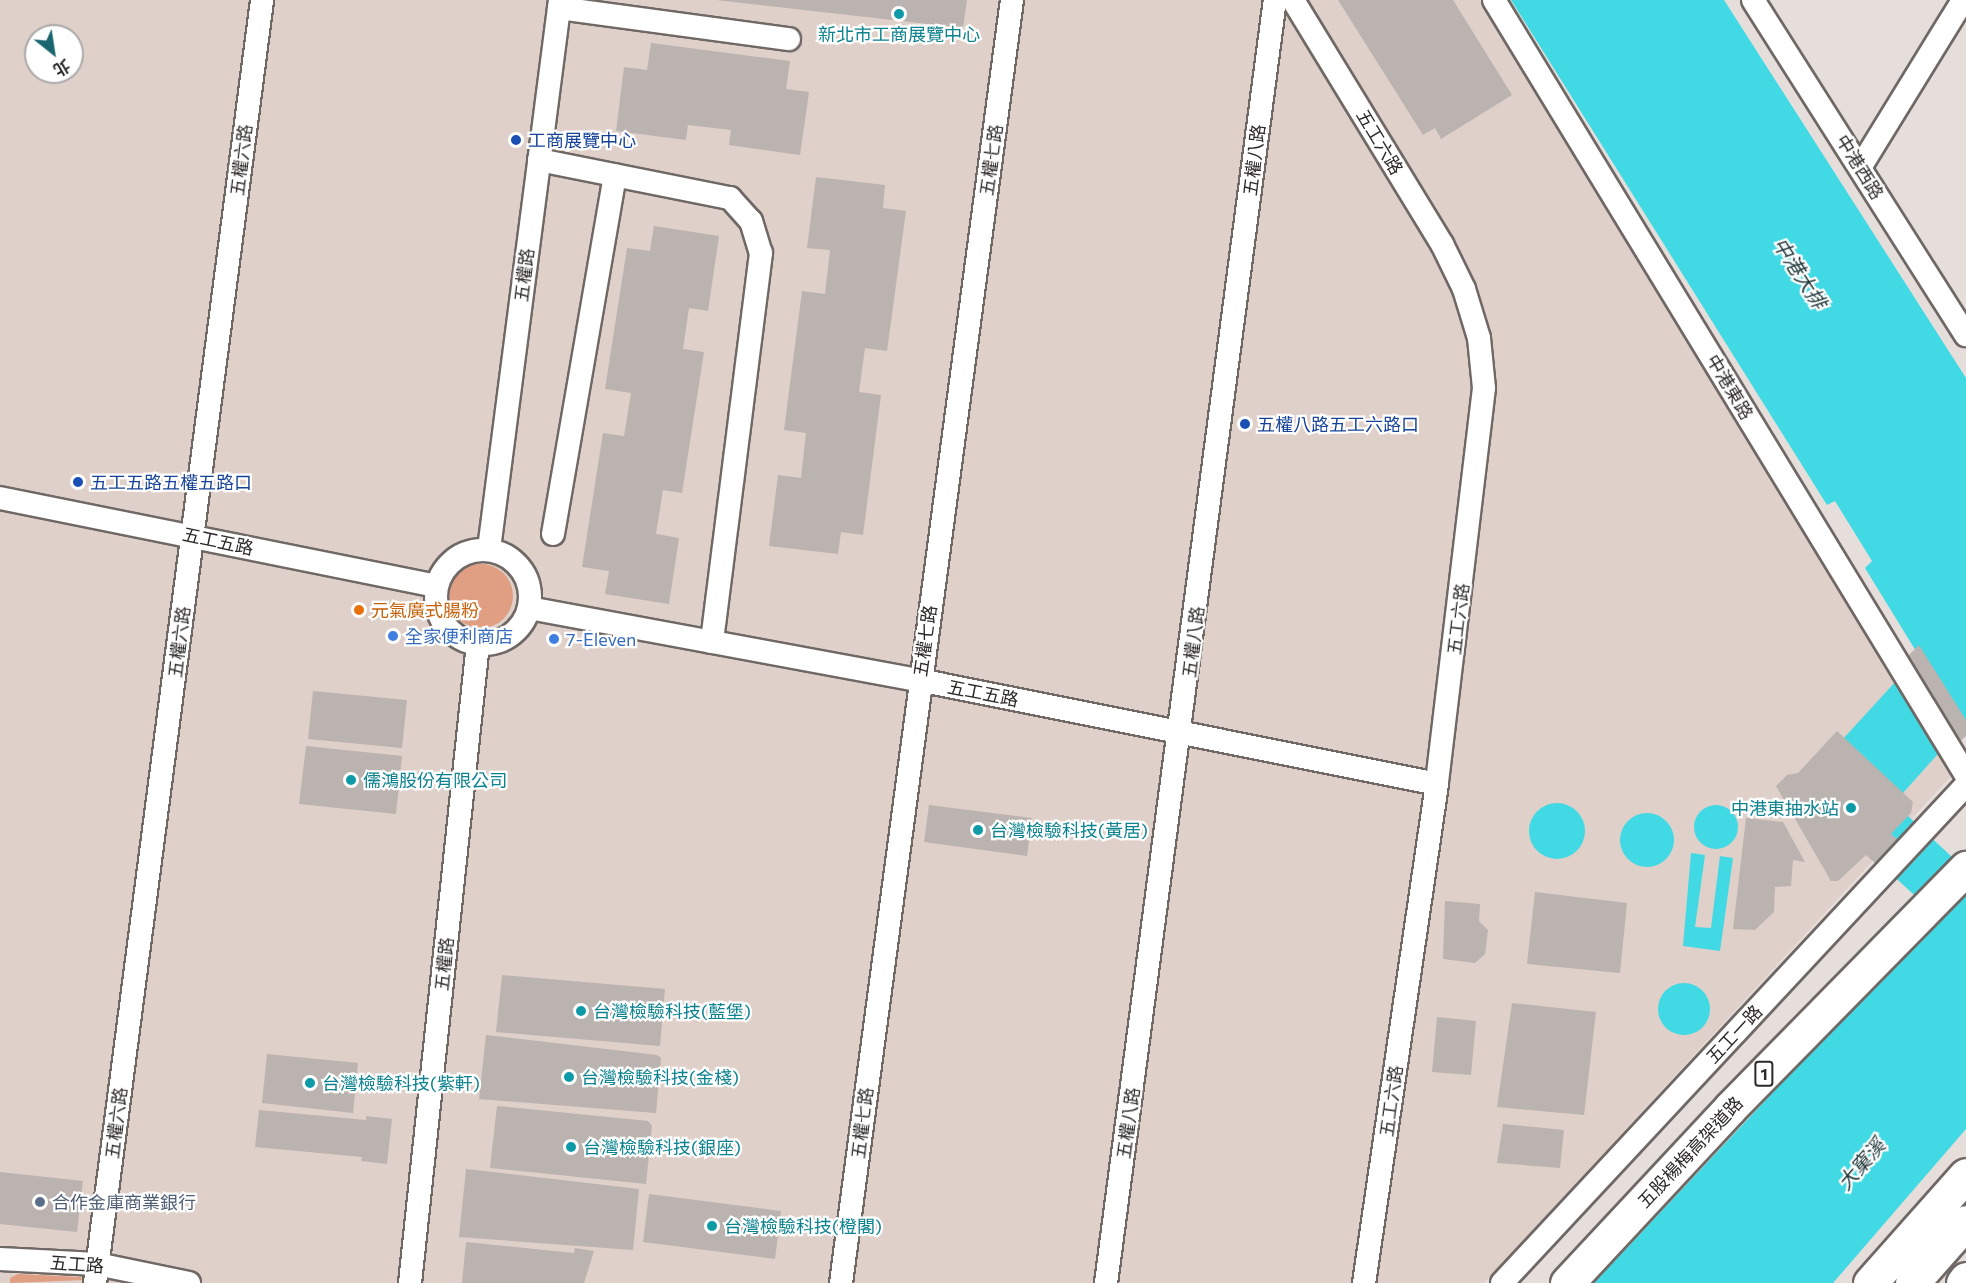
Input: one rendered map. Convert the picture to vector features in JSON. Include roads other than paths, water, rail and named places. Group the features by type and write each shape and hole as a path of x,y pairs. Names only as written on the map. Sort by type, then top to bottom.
{"highway":[{"name":"五股楊梅高架道路","path":"1567,1283 1730,1108 1966,868"},
{"path":"1870,1283 1966,1175"},
{"path":"1912,1283 1966,1222"},
{"path":"1963,1283 1966,1279"}],"street":[{"name":"五權六路","path":"96,1273 262,0"},
{"name":"五權七路","path":"841,1283 919,680 1012,0"},
{"name":"五權八路","path":"1106,1283 1181,732 1275,0"},
{"name":"五工六路","path":"1293,0 1442,244 1464,289 1479,338 1485,388 1481,439 1437,784 1364,1283"},
{"name":"中港東路","path":"1494,0 1966,775"},
{"name":"中港西路","path":"1753,0 1861,166 1966,335"},
{"path":"559,4 789,39"},
{"name":"五權路","path":"489,549 559,4"},
{"path":"1861,166 1959,4"},
{"path":"539,160 730,198 751,221 761,252 712,642"},
{"path":"553,534 615,175"},
{"name":"五工五路","path":"0,498 436,586"},
{"path":"489,549 502,553 522,569 528,581 529,608 515,630 492,643 478,644 453,635 444,625 437,613 436,586 441,573 456,558 475,550 489,549"},
{"name":"五工五路","path":"529,608 919,680 1437,784"},
{"name":"五權路","path":"410,1283 478,644"},
{"name":"五工一路","path":"1502,1283 1966,785"},
{"name":"五工路","path":"0,1259 189,1283"}],"water":[{"path":"1511,0 1724,0 1966,378 1966,731 1963,726 1894,803 1966,870 1966,1129 1833,1283 1594,1283 1938,917 1798,788 1919,656 1865,568 1872,561 1835,501 1827,505"},
{"path":"1557,803 1568,805 1577,811 1583,820 1585,831 1583,842 1577,851 1568,857 1557,859 1546,857 1537,851 1531,842 1529,831 1531,820 1537,811 1546,805"},
{"path":"1716,805 1725,806 1732,811 1737,818 1737,836 1732,843 1725,848 1716,849 1707,848 1700,843 1695,836 1694,827 1695,818 1700,811 1707,806"},
{"path":"1642,813 1652,813 1666,821 1672,830 1674,840 1672,850 1666,859 1652,867 1642,867 1625,855 1620,845 1620,835 1632,818"},
{"path":"1691,853 1705,855 1695,927 1711,928 1720,856 1733,858 1720,951 1683,946"},
{"path":"1679,983 1689,983 1699,987 1706,994 1710,1009 1706,1024 1699,1031 1689,1035 1679,1035 1669,1031 1662,1024 1658,1014 1658,1004 1662,994 1669,987"}],"place":[{"name":"新北市工商展覽中心","path":"899,14"},
{"name":"工商展覽中心","path":"516,140"},
{"name":"五權八路五工六路口","path":"1245,424"},
{"name":"五工五路五權五路口","path":"78,482"},
{"name":"元氣廣式腸粉","path":"359,610"},
{"name":"全家便利商店","path":"393,636"},
{"name":"7-Eleven","path":"554,639"},
{"name":"儒鴻股份有限公司","path":"351,780"},
{"name":"中港東抽水站","path":"1851,808"},
{"name":"台灣檢驗科技(黃居)","path":"978,830"},
{"name":"台灣檢驗科技(藍堡)","path":"581,1011"},
{"name":"台灣檢驗科技(金棧)","path":"569,1077"},
{"name":"台灣檢驗科技(紫軒)","path":"310,1083"},
{"name":"台灣檢驗科技(銀座)","path":"571,1147"},
{"name":"合作金庫商業銀行","path":"40,1202"},
{"name":"台灣檢驗科技(橙閣)","path":"712,1226"}],"water label":[{"name":"中港大排","path":"1800,273"},
{"name":"大窠溪","path":"1861,1164"}]}
